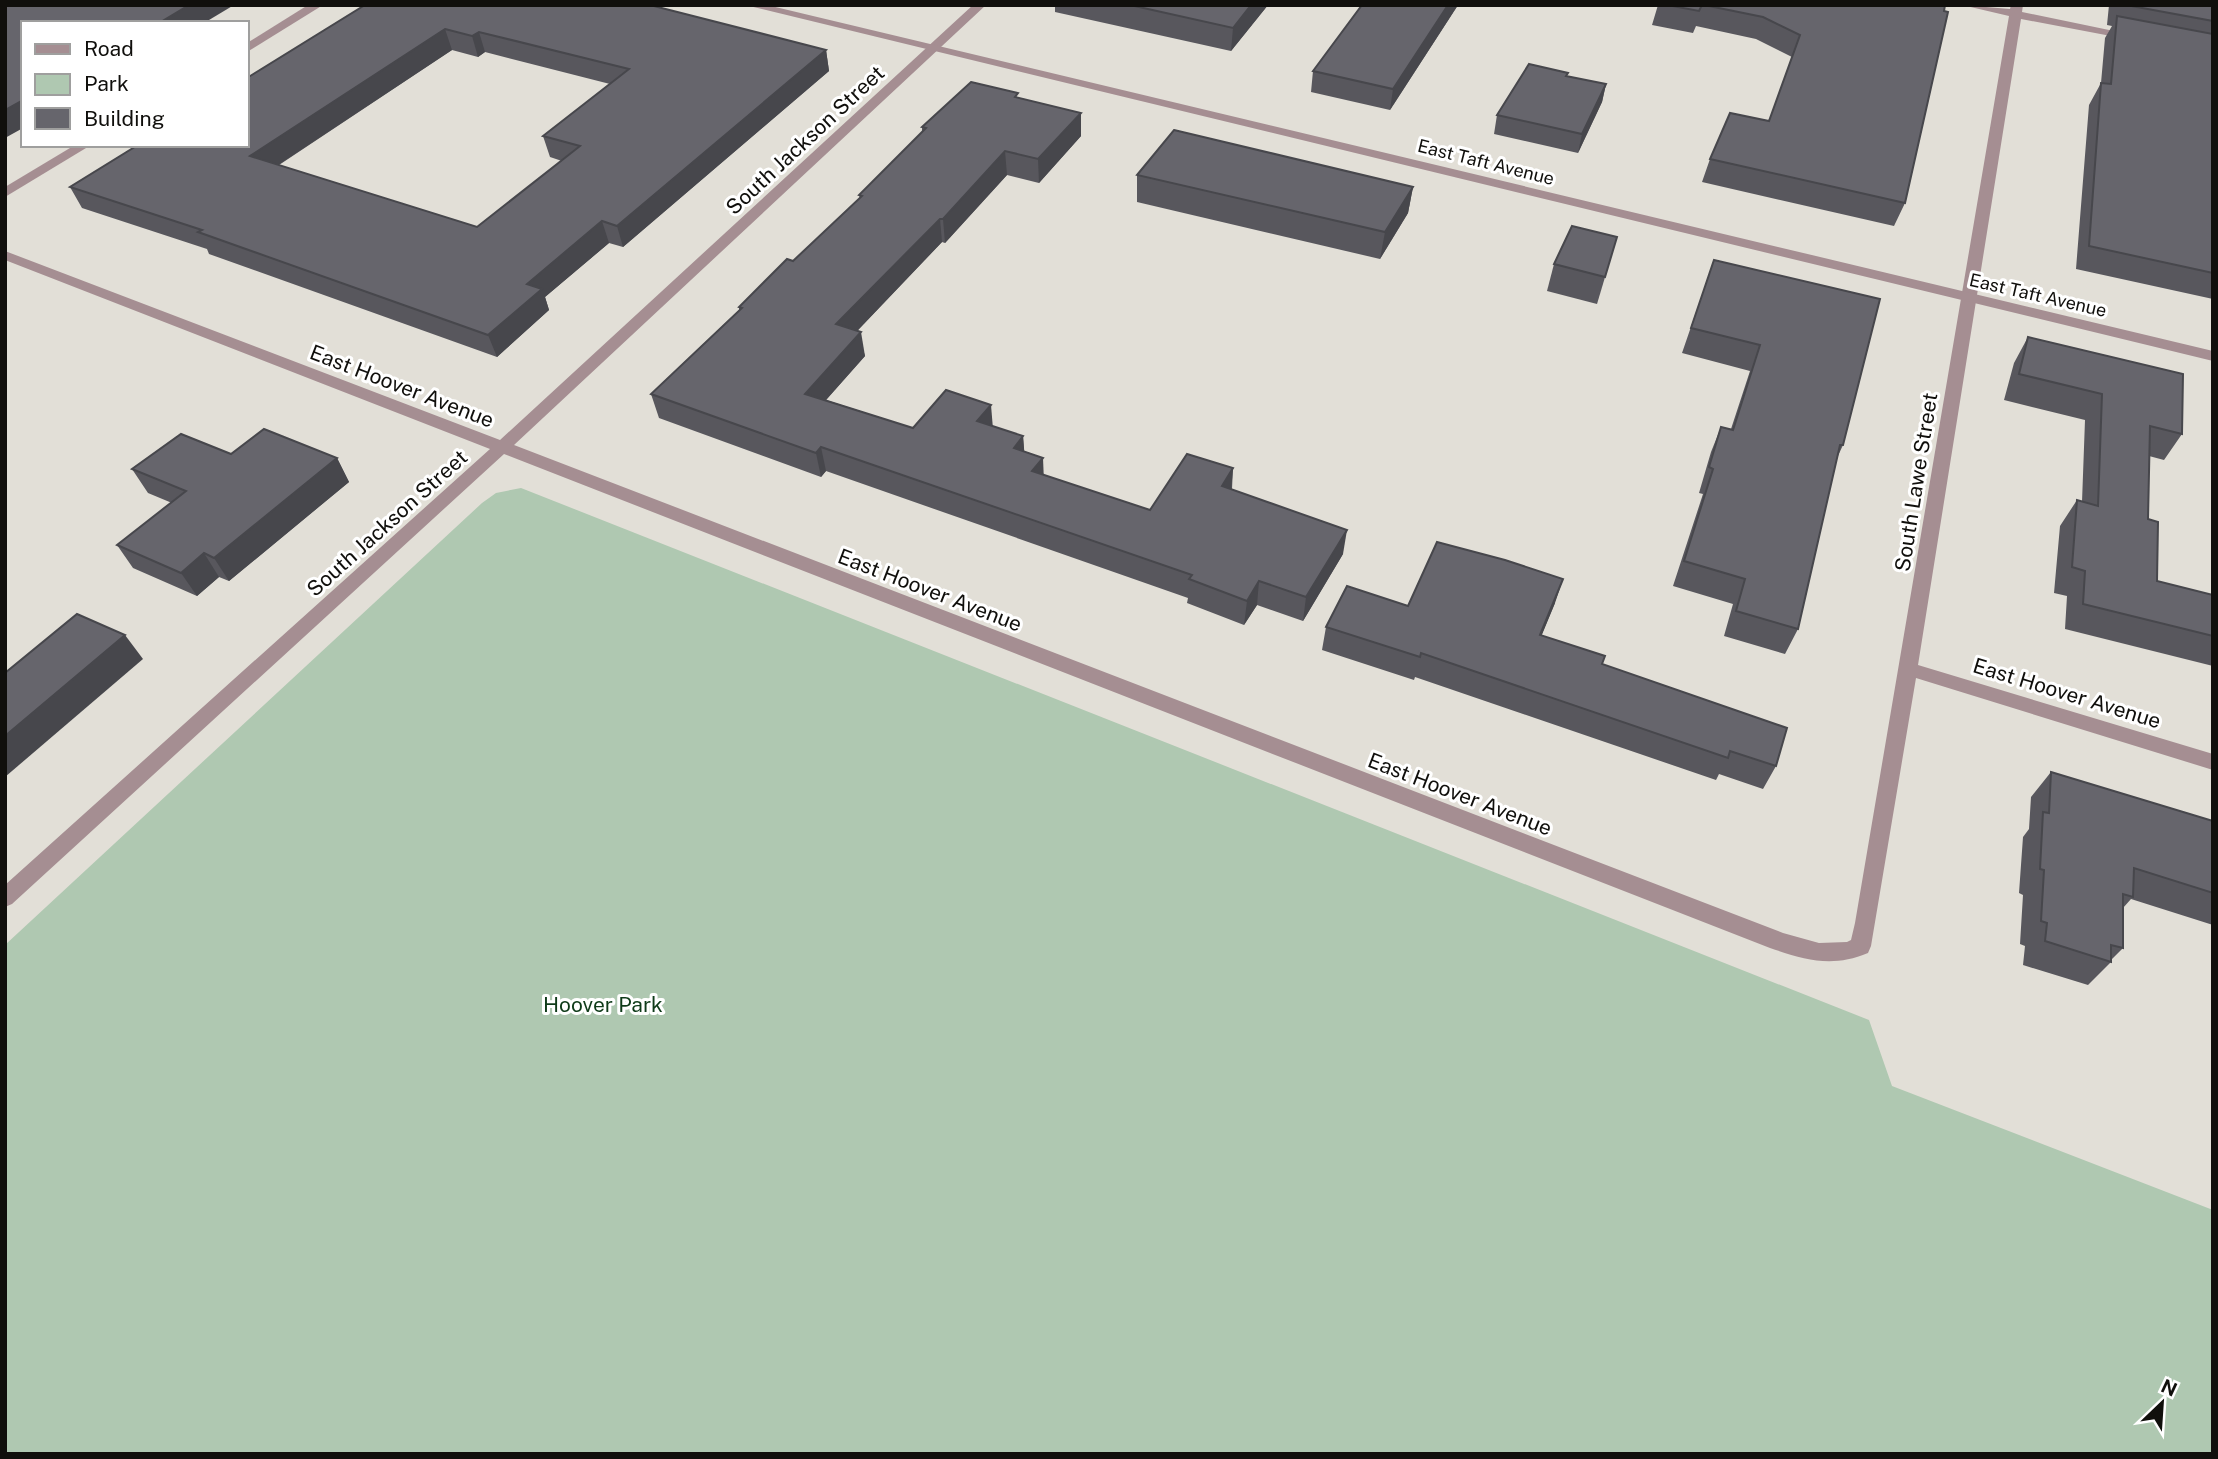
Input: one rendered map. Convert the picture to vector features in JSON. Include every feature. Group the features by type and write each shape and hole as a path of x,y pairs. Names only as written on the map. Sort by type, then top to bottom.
{"street":[{"path":"248,47 317,5"},
{"name":"East Taft Avenue","path":"751,5 2213,356"},
{"name":"South Jackson Street","path":"5,898 500,449 981,5"},
{"path":"1968,5 2016,10 2148,40"},
{"name":"South Lawe Street","path":"1843,955 1860,946 1866,923 2016,10"},
{"path":"5,193 82,147"},
{"name":"East Hoover Avenue","path":"5,256 1778,941 1810,952 1843,955"},
{"name":"East Hoover Avenue","path":"1909,669 2213,762"}],"green space":[{"name":"Hoover Park","path":"521,488 1869,1020 1892,1086 2213,1210 2213,1454 5,1454 5,945 482,503 496,493"}],"building":[{"path":"5,5 189,5 162,21 21,21 21,101 5,110"},
{"path":"365,5 650,5 826,50 617,226 602,221 527,284 542,289 488,335 198,232 202,230 70,187 135,147 248,147 248,77","holes":["445,29 472,36 479,32 629,69 543,136 580,146 477,227 250,156"]},
{"path":"1130,5 1251,5 1233,28"},
{"path":"1362,5 1448,5 1393,89 1313,71"},
{"path":"1667,5 1702,5 1699,11"},
{"path":"1704,5 1945,5 1944,11 1948,12 1905,203 1710,159 1730,113 1769,121 1800,35 1763,17"},
{"path":"2126,5 2213,5 2213,21"},
{"path":"2117,16 2213,34 2213,273 2089,246 2101,83 2111,84"},
{"path":"1529,64 1568,73 1566,76 1606,84 1582,134 1497,115"},
{"path":"971,82 1018,93 1015,97 1081,113 1038,159 1005,151 943,219 940,219 836,324 861,332 805,394 913,428 946,390 991,405 977,421 1023,436 1014,448 1043,458 1032,471 1150,510 1187,454 1233,468 1222,486 1347,530 1306,597 1259,581 1247,601 1189,579 1192,575 821,447 816,453 651,394 742,308 739,307 787,259 793,261 862,196 859,195 926,128 922,127"},
{"path":"1174,130 1413,187 1385,232 1137,175"},
{"path":"1572,226 1617,237 1605,277 1554,264"},
{"path":"1714,260 1880,299 1843,445 1840,445 1798,629 1736,611 1745,579 1684,561 1713,469 1709,467 1721,427 1733,430 1760,345 1691,328"},
{"path":"2028,337 2183,374 2182,434 2150,426 2148,519 2158,522 2157,581 2213,595 2213,636 2083,604 2085,571 2072,567 2077,500 2098,506 2102,394 2019,374"},
{"path":"264,429 337,458 214,558 204,553 181,573 117,545 186,491 132,469 181,434 231,454"},
{"path":"1437,542 1563,579 1540,635 1605,656 1602,664 1787,728 1776,766 1730,751 1728,758 1421,653 1420,657 1326,627 1347,586 1408,606"},
{"path":"77,614 125,635 5,736 5,673"},
{"path":"2051,772 2213,821 2213,893 2134,868 2133,897 2123,894 2123,948 2111,945 2111,962 2045,941 2047,923 2041,921 2044,870 2040,869 2043,812 2049,813"}]}
